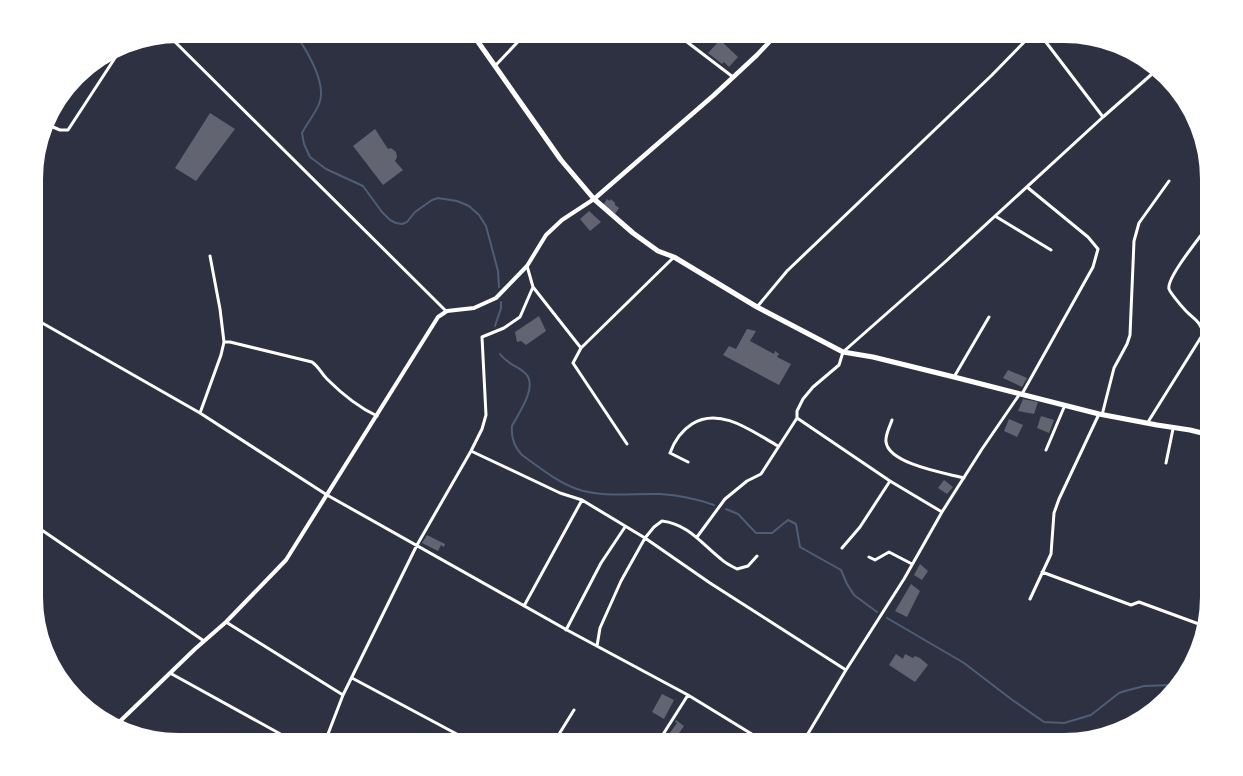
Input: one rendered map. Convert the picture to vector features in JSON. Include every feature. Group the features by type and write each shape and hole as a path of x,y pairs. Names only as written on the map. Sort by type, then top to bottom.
{"main road":[{"path":"477,39 561,160 594,199 658,251 674,257 757,307 843,352 873,357 1100,415 1204,434"},
{"path":"594,199 733,77 771,39"}],"street":[{"path":"172,39 447,311"},
{"path":"495,66 520,39"},
{"path":"684,39 733,77"},
{"path":"757,307 787,271 992,75 1026,39"},
{"path":"1044,39 1103,117"},
{"path":"50,126 60,130 68,130 118,54"},
{"path":"697,537 725,499 747,481 761,474 796,418 803,399 813,387 839,365 843,352 1154,72"},
{"path":"1030,599 1051,554 1054,513 1100,415 1114,368 1130,335 1134,241 1139,223 1169,181"},
{"path":"806,737 942,512 982,449 1021,394 1094,267 1098,249 1088,237 1027,187"},
{"path":"118,723 226,622 286,560 438,317 447,311 474,308 496,298 527,266 546,235 562,220 594,199"},
{"path":"996,216 1051,250"},
{"path":"1147,424 1203,334 1197,321 1169,289 1175,270 1204,231"},
{"path":"200,413 224,342 210,256"},
{"path":"627,444 573,363 581,348 674,257"},
{"path":"527,266 533,287 581,348"},
{"path":"327,737 343,695 417,545 482,429 486,415 483,335 504,328 520,317 533,287"},
{"path":"954,377 989,318"},
{"path":"39,321 200,413 327,495 566,630 688,695 757,737"},
{"path":"224,342 312,362 349,399 362,409 377,416"},
{"path":"1046,450 1065,405"},
{"path":"688,462 670,453 685,428 700,419 720,417 735,422 778,446"},
{"path":"796,418 890,481 942,512"},
{"path":"892,420 886,439 891,453 911,464 964,478"},
{"path":"1166,463 1173,427"},
{"path":"471,452 560,493 582,500 645,538 710,583 846,670"},
{"path":"843,548 860,528 890,481"},
{"path":"524,606 582,500"},
{"path":"597,646 600,628 609,606 645,538 662,521 674,522 697,537 723,561 737,569 748,566 757,556"},
{"path":"566,630 601,563 625,527"},
{"path":"39,528 204,641"},
{"path":"868,557 875,560 889,552 912,564"},
{"path":"1042,572 1131,605 1139,602 1201,624"},
{"path":"226,622 343,695"},
{"path":"170,673 286,737"},
{"path":"352,678 462,737"},
{"path":"661,737 688,695"},
{"path":"557,737 574,710"}],"building":[{"path":"720,40 738,57 729,67 708,53"},
{"path":"210,113 235,129 196,181 175,168"},
{"path":"375,129 388,149 391,148 396,152 395,161 403,170 383,185 353,146"},
{"path":"607,199 610,201 611,199 619,208 615,214 603,205"},
{"path":"589,211 601,222 590,231 580,219"},
{"path":"539,316 546,331 526,345 521,341 517,342 515,332"},
{"path":"747,329 756,331 750,341 774,354 775,351 779,354 777,357 791,364 779,385 723,355 729,346 736,349"},
{"path":"1008,370 1027,378 1022,387 1003,378"},
{"path":"1023,399 1038,402 1034,414 1018,411"},
{"path":"1041,416 1054,420 1049,433 1037,428"},
{"path":"1009,419 1023,425 1017,437 1004,431"},
{"path":"944,480 953,487 947,494 938,488"},
{"path":"427,535 445,544 444,547 441,545 438,551 422,543"},
{"path":"920,564 928,571 922,580 914,575"},
{"path":"911,584 920,591 907,617 895,611"},
{"path":"896,654 903,659 905,654 913,658 915,656 928,665 915,682 889,665"},
{"path":"662,694 674,700 664,719 652,712"},
{"path":"676,720 684,726 676,737 673,737 669,734 677,723"}],"waterway":[{"path":"298,39 313,64 320,86 319,104 302,133 310,157 326,169 363,186 382,212 396,223 407,222 415,212 438,198 457,201 469,206 486,226 498,271 499,287"},
{"path":"495,326 501,302"},
{"path":"500,354 526,374 529,379 528,393 512,426 515,445 522,455 555,478 587,492 667,495 714,505"},
{"path":"726,509 738,514 756,533 772,533 788,520 796,524 800,547 841,570 854,595 877,612"},
{"path":"887,618 964,663 1044,722 1064,723 1091,715 1119,693 1144,686 1172,685"}]}
